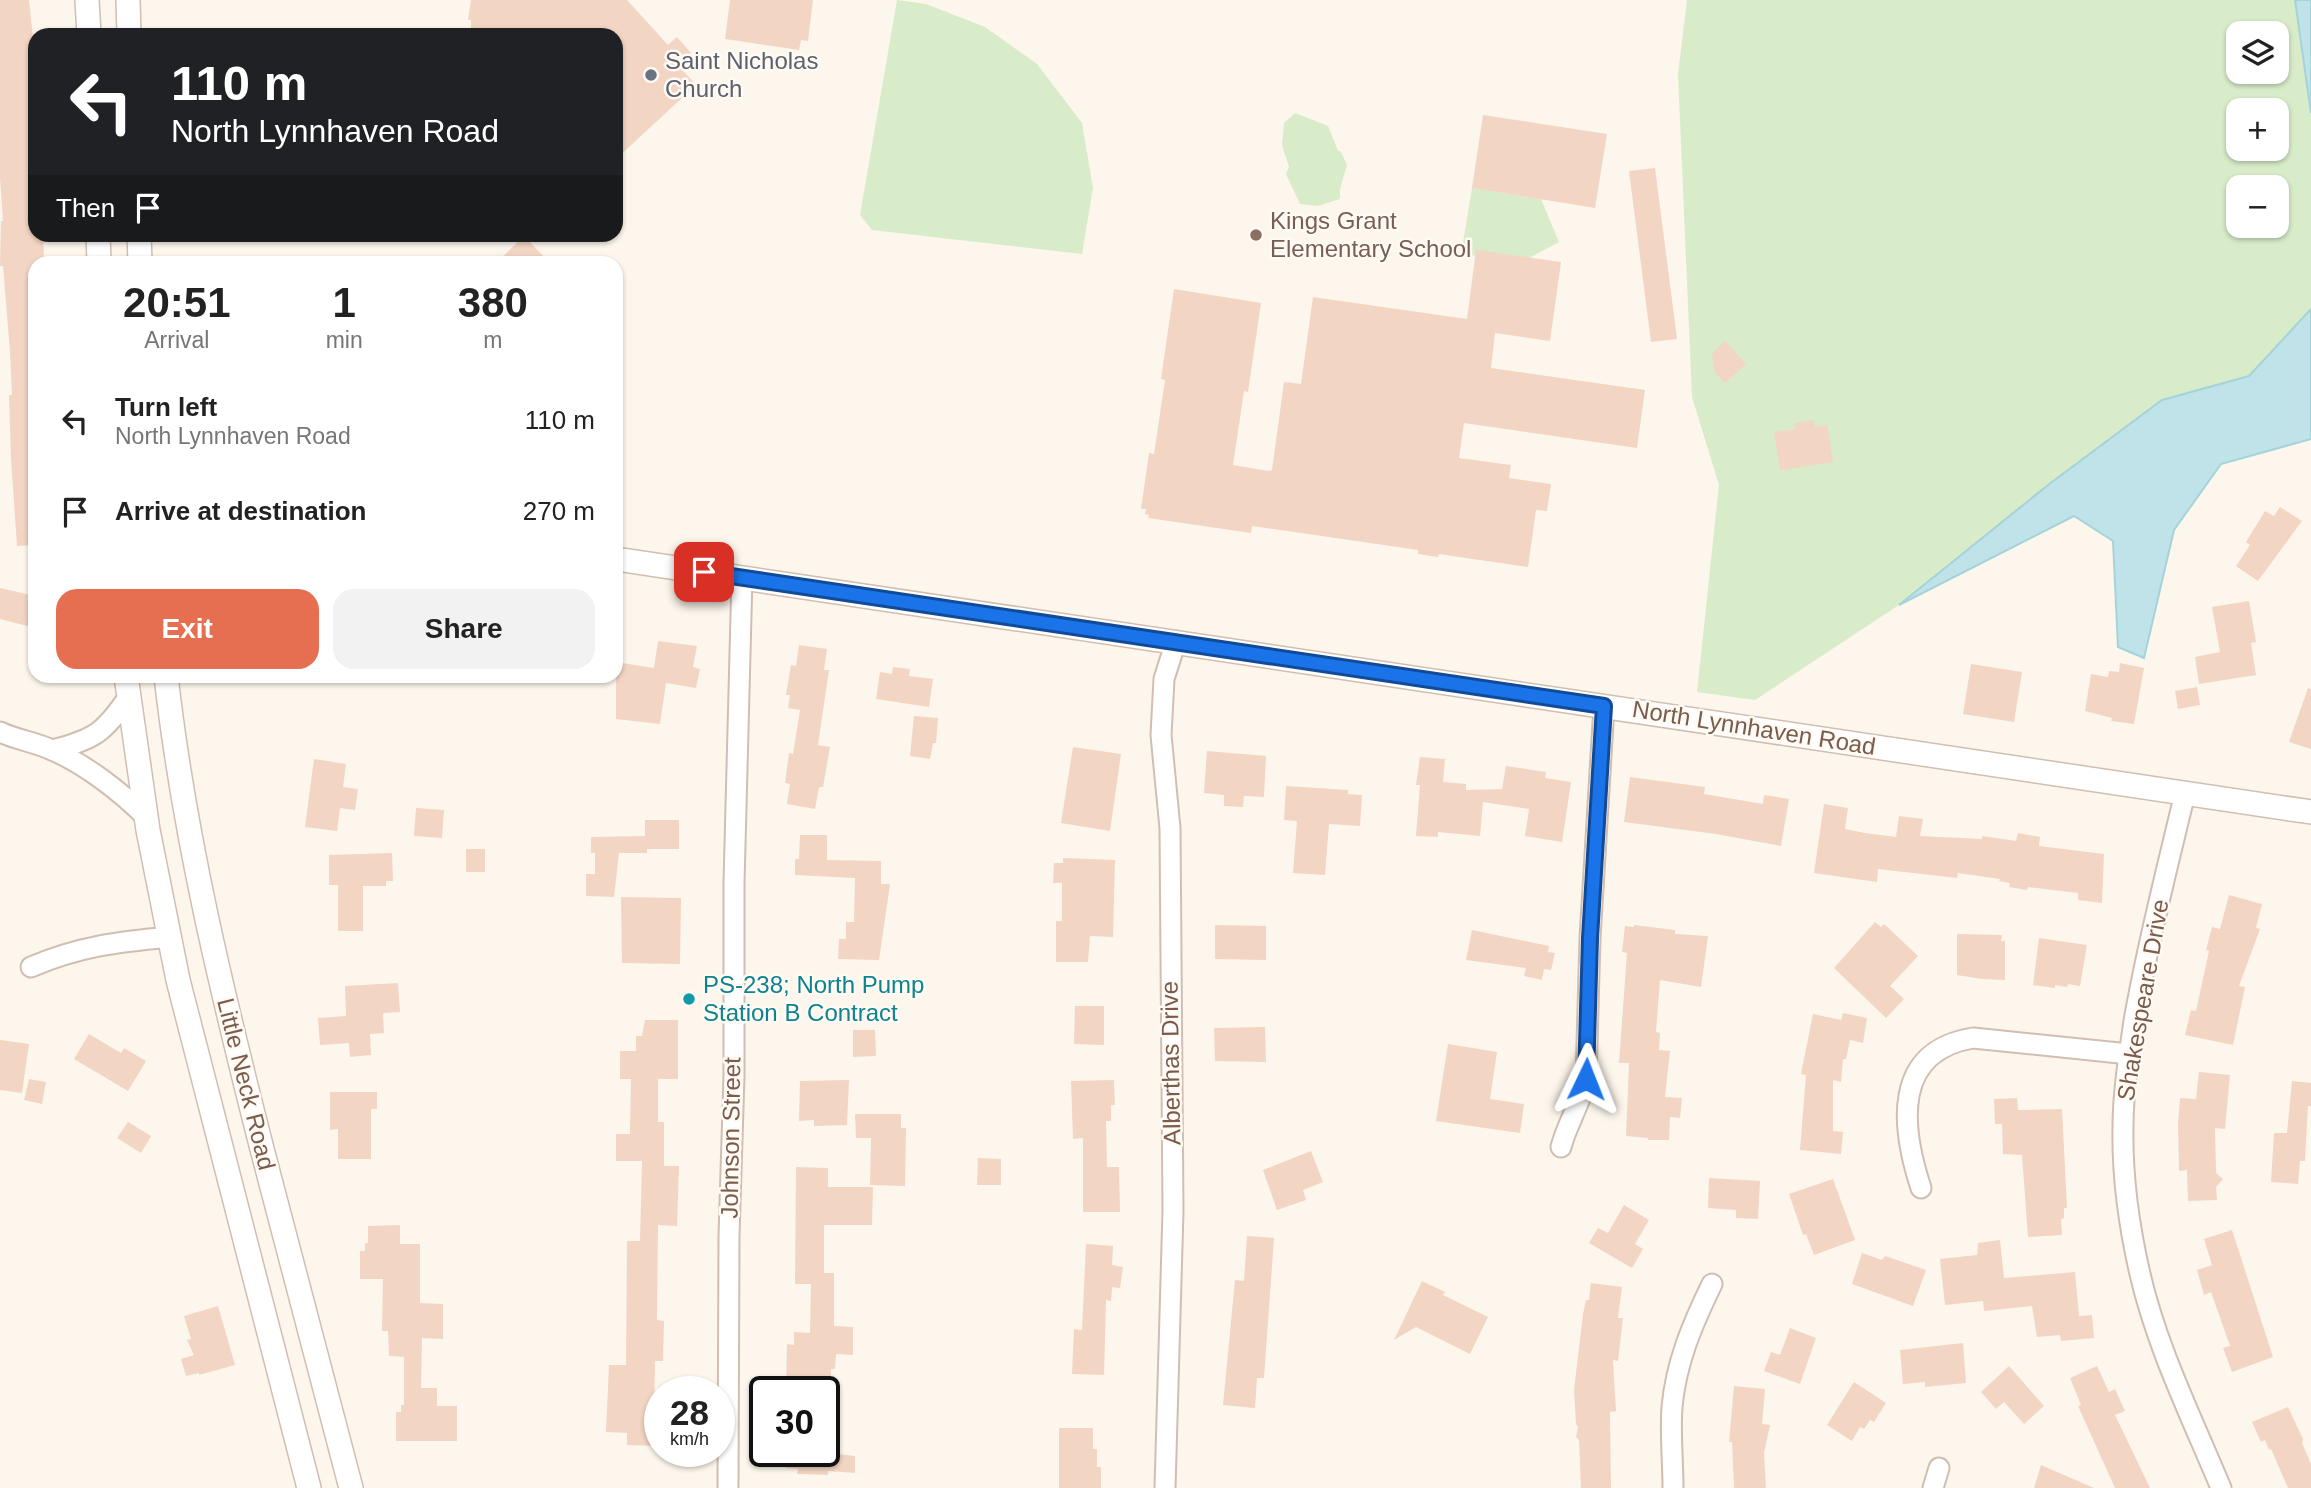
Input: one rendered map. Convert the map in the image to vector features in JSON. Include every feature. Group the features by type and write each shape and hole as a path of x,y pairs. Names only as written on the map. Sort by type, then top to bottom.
{"street":[{"path":"87,0 89,28"},
{"path":"128,0 129,28"},
{"name":"North Lynnhaven Road","path":"623,560 2311,812"},
{"name":"Johnson Street","path":"728,1488 734,883 742,577"},
{"name":"Alberthas Drive","path":"1165,1488 1173,1211 1170,828 1161,735 1164,679 1176,641"},
{"name":"Little Neck Road","path":"167,683 195,867 225,1006 351,1488"},
{"path":"52,750 90,739 114,718 127,686"},
{"name":"Little Neck Road","path":"127,686 146,817 169,937 309,1488"},
{"path":"1560,1147 1567,1126 1583,1096 1586,1079 1590,938 1604,706"},
{"path":"0,732 22,742 52,750 120,793 146,817"},
{"name":"Shakespeare Drive","path":"2185,793 2143,972 2129,1054 2123,1159 2129,1218 2141,1276 2160,1338 2221,1488"},
{"path":"32,967 64,953 98,945 169,937"},
{"path":"1920,1188 1907,1136 1908,1101 1912,1082 1921,1065 1934,1052 1954,1041 1973,1038 2129,1054"},
{"path":"1673,1488 1672,1407 1679,1367 1691,1328 1712,1284"},
{"path":"1933,1488 1939,1468"}],"green space":[{"path":"897,0 926,4 985,27 1037,64 1082,123 1093,188 1082,254 872,230 860,215"},
{"path":"1687,0 2295,0 2311,113 2311,309 2249,376 2162,400 2048,485 1899,605 1755,700 1697,692 1719,485 1692,397 1678,74"},
{"path":"1295,113 1328,126 1347,165 1340,199 1318,206 1300,204 1286,174 1289,167 1282,145 1284,123"},
{"path":"1472,188 1541,199 1559,242 1529,258 1461,255"}],"water":[{"path":"2295,0 2311,0 2311,113"},
{"path":"2311,309 2311,439 2221,464 2174,530 2144,658 2118,647 2113,541 2074,516 1899,605 2048,485 2162,400 2249,376"}],"building":[{"path":"0,0 29,0 32,28 28,28 28,242 43,242 44,256 28,256 28,545 17,546 11,459 10,352 3,266 0,266 3,221 0,178"},
{"name":"Saint Nicholas Church","path":"471,0 627,0 668,45 677,37 691,53 678,65 696,85 623,153 623,28 471,28 471,20 468,20"},
{"path":"730,0 813,0 808,41 801,40 799,50 725,39"},
{"path":"1483,115 1607,134 1595,208 1472,188"},
{"path":"1655,168 1677,339 1651,342 1629,171"},
{"path":"518,242 530,242 543,256 503,256"},
{"path":"1476,250 1561,262 1550,341 1495,333 1491,368 1645,390 1637,448 1464,423 1459,458 1511,465 1509,478 1551,484 1547,511 1536,510 1528,567 1439,554 1438,557 1418,554 1418,550 1252,526 1251,533 1148,518 1146,509 1141,509 1149,453 1154,454 1174,289 1261,303 1248,392 1244,391 1233,465 1268,471 1272,470 1284,382 1301,384 1313,297 1467,319"},
{"path":"1725,341 1746,364 1725,383 1714,371 1712,353"},
{"path":"1814,420 1815,427 1827,425 1833,462 1780,470 1774,432 1796,429 1795,423"},
{"path":"2280,507 2302,521 2258,581 2236,566 2250,545 2246,542 2265,511 2274,516"},
{"path":"0,588 28,594 28,626 0,619"},
{"path":"2249,601 2256,642 2251,643 2256,675 2199,684 2195,657 2220,652 2212,607"},
{"path":"658,641 697,646 693,667 700,669 696,688 666,683 660,724 616,719 616,683 623,683 623,663 654,668"},
{"path":"799,645 827,649 824,670 829,670 818,745 830,747 823,787 819,787 815,809 787,804 790,784 785,783 789,753 793,754 800,710 788,708 790,695 786,695 791,665 796,666"},
{"path":"2120,663 2144,668 2134,724 2111,721 2112,718 2085,711 2091,674 2108,677 2109,671 2119,672"},
{"path":"1971,664 2022,672 2014,722 1963,714"},
{"path":"893,667 910,669 909,676 933,679 929,707 876,699 880,672 892,674"},
{"path":"2197,687 2200,705 2178,709 2175,691"},
{"path":"2308,688 2311,689 2311,749 2289,742"},
{"path":"914,716 938,718 936,743 933,743 930,759 910,756"},
{"path":"1073,747 1121,754 1110,831 1061,823"},
{"path":"1207,751 1266,756 1264,797 1244,796 1243,807 1224,806 1224,795 1204,793"},
{"path":"1420,757 1445,759 1443,782 1466,784 1466,790 1502,789 1506,766 1546,772 1545,778 1571,782 1562,842 1525,836 1529,809 1483,802 1480,836 1438,832 1438,837 1416,836 1420,785 1416,785"},
{"path":"314,759 346,764 343,787 358,789 355,810 340,808 337,831 305,827"},
{"path":"1630,777 1705,787 1704,794 1763,804 1764,795 1789,799 1781,846 1624,822"},
{"path":"1286,786 1348,790 1348,794 1362,795 1360,826 1329,824 1325,875 1293,873 1297,821 1284,820"},
{"path":"1824,804 1848,808 1845,829 1865,833 1896,837 1899,816 1923,819 1920,836 1982,839 1982,836 2016,841 2018,833 2040,837 2039,846 2104,854 2102,903 2078,900 2078,893 2009,887 2010,883 1999,881 2000,879 1958,873 1957,878 1878,869 1877,882 1814,873"},
{"path":"416,808 444,810 442,838 414,836"},
{"path":"645,820 679,820 679,849 647,849 647,853 619,853 614,897 586,896 586,874 595,874 595,853 591,853 591,837 645,836"},
{"path":"800,835 827,835 827,860 881,861 881,884 890,884 879,960 838,959 839,939 846,939 846,922 854,922 855,878 795,875"},
{"path":"466,849 485,849 485,872 466,872"},
{"path":"392,853 393,881 386,881 386,886 363,886 363,931 338,931 338,885 329,885 329,855"},
{"path":"1063,858 1115,860 1113,937 1090,936 1088,962 1056,962 1056,921 1062,921 1062,883 1053,883 1054,863 1063,863"},
{"path":"2229,895 2262,904 2256,928 2260,929 2239,986 2245,987 2233,1045 2185,1035 2191,1010 2196,1011 2212,927 2220,929"},
{"path":"621,897 681,898 680,964 622,963"},
{"path":"1875,922 1881,927 1884,924 1918,956 1890,986 1904,999 1886,1018 1834,968"},
{"path":"1215,925 1266,926 1266,960 1215,959"},
{"path":"1625,926 1675,930 1675,934 1708,936 1701,987 1660,980 1656,1032 1660,1033 1659,1050 1670,1051 1665,1097 1682,1098 1680,1118 1670,1117 1669,1140 1626,1136 1629,1063 1619,1063 1627,953 1622,952"},
{"path":"1472,930 1549,946 1548,952 1555,953 1551,970 1544,969 1542,980 1524,976 1526,968 1466,960"},
{"path":"1957,934 2002,935 2001,941 2005,941 2005,980 1957,975"},
{"path":"2039,938 2087,945 2080,986 2055,985 2055,988 2033,985"},
{"path":"398,983 400,1012 383,1013 384,1033 370,1034 371,1055 350,1057 349,1043 320,1045 318,1018 346,1016 345,986"},
{"path":"1075,1006 1104,1006 1104,1045 1074,1044"},
{"path":"1843,1013 1867,1018 1863,1043 1850,1040 1846,1059 1843,1059 1841,1082 1833,1080 1833,1131 1843,1132 1841,1154 1800,1150 1806,1075 1801,1074 1813,1014 1841,1020"},
{"path":"645,1020 678,1020 678,1079 658,1079 658,1122 664,1122 664,1166 679,1166 677,1226 658,1225 657,1320 664,1321 663,1361 655,1361 655,1376 644,1376 644,1446 627,1445 627,1433 606,1432 609,1365 626,1365 627,1241 640,1241 642,1161 616,1161 616,1134 630,1134 631,1079 620,1079 620,1051 636,1051 636,1036 642,1036"},
{"path":"1265,1027 1266,1062 1215,1061 1214,1028"},
{"path":"853,1030 875,1030 876,1056 853,1057"},
{"path":"89,1034 121,1053 124,1048 146,1061 128,1091 74,1059"},
{"path":"0,1040 29,1044 22,1093 0,1090"},
{"path":"1448,1044 1497,1052 1490,1099 1524,1104 1520,1133 1436,1121"},
{"path":"2199,1072 2230,1075 2225,1129 2215,1128 2216,1173 2223,1179 2216,1187 2217,1200 2188,1201 2187,1170 2179,1171 2180,1098 2196,1099"},
{"path":"29,1079 46,1082 42,1104 24,1100"},
{"path":"849,1080 847,1125 814,1126 814,1120 799,1121 800,1081"},
{"path":"1114,1080 1115,1105 1111,1105 1111,1121 1106,1121 1107,1167 1119,1167 1120,1212 1083,1212 1083,1138 1073,1139 1071,1081"},
{"path":"2292,1081 2311,1083 2305,1161 2300,1161 2298,1184 2271,1182 2274,1133 2287,1133"},
{"path":"330,1092 377,1092 377,1109 371,1109 371,1159 338,1159 338,1129 330,1130"},
{"path":"2017,1098 2018,1110 2062,1109 2067,1208 2064,1208 2064,1218 2061,1219 2062,1235 2028,1237 2022,1155 2003,1154 2002,1124 1995,1124 1994,1099"},
{"path":"855,1114 901,1114 901,1128 906,1128 905,1186 870,1185 871,1138 856,1138"},
{"path":"128,1122 151,1136 141,1153 117,1138"},
{"path":"1311,1151 1323,1182 1303,1190 1306,1200 1277,1210 1263,1170"},
{"path":"978,1158 1001,1159 1001,1185 977,1185"},
{"path":"796,1167 828,1168 828,1187 873,1187 872,1225 824,1225 824,1273 834,1273 834,1326 853,1327 853,1355 836,1354 835,1369 831,1369 831,1376 786,1376 787,1344 794,1345 794,1332 810,1333 811,1284 795,1284"},
{"path":"1709,1178 1760,1181 1758,1219 1736,1218 1736,1210 1708,1208"},
{"path":"1833,1179 1855,1240 1814,1255 1806,1234 1803,1235 1789,1194"},
{"path":"1624,1205 1649,1220 1635,1244 1643,1249 1632,1268 1589,1243 1598,1228 1608,1233"},
{"path":"400,1225 400,1244 420,1244 420,1303 443,1304 443,1339 422,1338 421,1388 437,1388 437,1406 457,1406 457,1441 396,1441 396,1412 401,1412 401,1405 404,1405 404,1357 389,1356 388,1331 382,1331 383,1279 360,1279 360,1251 365,1251 365,1243 368,1243 368,1226"},
{"path":"2232,1230 2273,1357 2232,1372 2223,1348 2230,1346 2211,1292 2204,1295 2197,1270 2212,1265 2204,1239"},
{"path":"1247,1236 1274,1238 1264,1378 1257,1378 1255,1408 1223,1405 1235,1280 1244,1281"},
{"path":"2000,1240 2004,1278 2075,1272 2079,1316 2092,1315 2094,1338 2061,1341 2060,1335 2037,1337 2032,1306 1984,1311 1983,1301 1945,1305 1940,1259 1977,1255 1978,1243"},
{"path":"1086,1244 1113,1246 1112,1265 1123,1267 1120,1288 1112,1287 1111,1301 1106,1300 1104,1375 1072,1374 1074,1329 1082,1330"},
{"path":"1862,1253 1882,1260 1885,1256 1926,1270 1913,1306 1852,1284"},
{"path":"1422,1281 1445,1292 1443,1295 1488,1317 1470,1354 1416,1327 1394,1340"},
{"path":"1591,1283 1622,1287 1618,1318 1623,1318 1618,1361 1613,1360 1616,1411 1610,1412 1611,1488 1581,1488 1579,1440 1576,1437 1578,1427 1574,1390 1583,1314 1586,1300 1589,1300"},
{"path":"218,1306 235,1365 186,1376 181,1359 194,1355 187,1340 191,1339 184,1316"},
{"path":"1790,1328 1816,1338 1800,1384 1764,1371 1771,1352 1780,1355"},
{"path":"1963,1343 1966,1383 1925,1387 1925,1382 1903,1384 1900,1350"},
{"path":"2009,1366 2044,1406 2024,1424 2004,1402 1996,1409 1981,1392"},
{"path":"2097,1366 2109,1392 2115,1389 2125,1411 2115,1415 2150,1488 2115,1488 2078,1406 2081,1405 2070,1378"},
{"path":"1854,1382 1886,1403 1874,1422 1870,1420 1864,1429 1860,1427 1852,1441 1827,1425"},
{"path":"1734,1386 1765,1389 1762,1424 1770,1425 1764,1453 1766,1488 1734,1488 1732,1442 1729,1442"},
{"path":"2288,1407 2311,1464 2311,1488 2288,1488 2271,1449 2269,1450 2265,1440 2261,1442 2252,1422"},
{"path":"1059,1428 1093,1428 1093,1449 1097,1449 1097,1467 1101,1467 1101,1488 1059,1488"},
{"path":"840,1454 855,1456 855,1473 828,1471 828,1475 797,1474 798,1469 786,1468 840,1467"},
{"path":"2041,1465 2094,1488 2034,1488"}],"place":[{"name":"Saint Nicholas Church","path":"651,75"},
{"name":"Kings Grant Elementary School","path":"1256,235"},
{"name":"PS-238; North Pump Station B Contract","path":"689,999"}],"route":[{"path":"704,572 1604,706 1590,938 1586,1079"}]}
